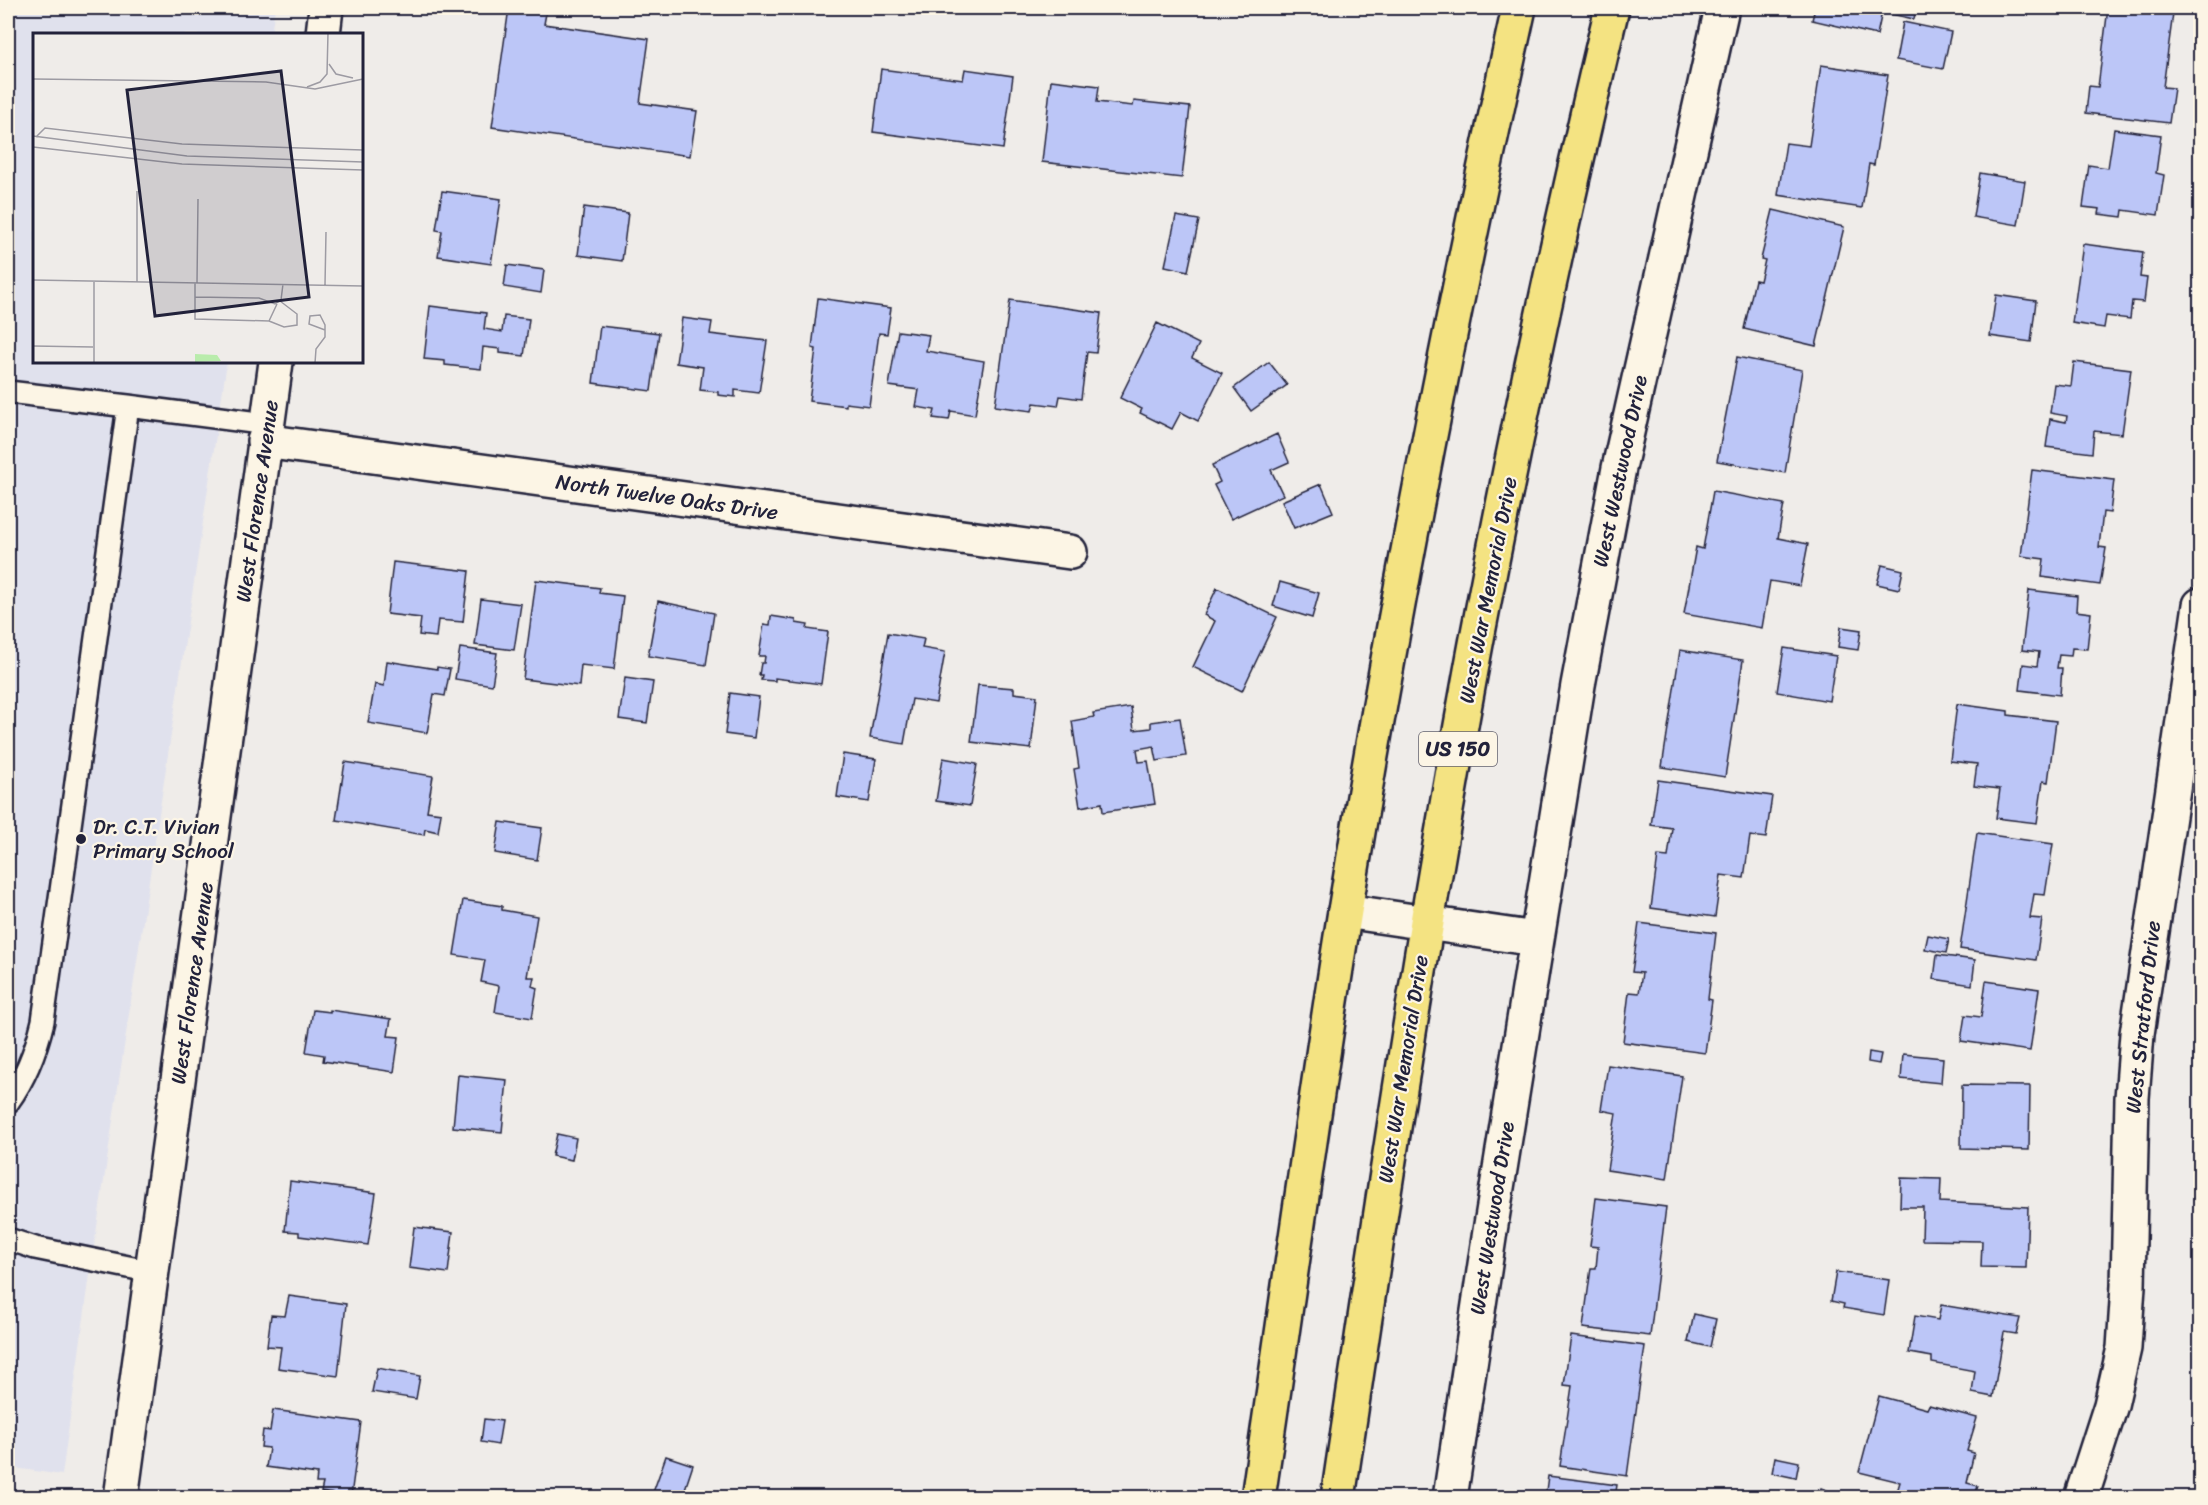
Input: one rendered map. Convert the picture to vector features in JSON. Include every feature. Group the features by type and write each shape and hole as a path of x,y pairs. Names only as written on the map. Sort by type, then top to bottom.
{"highway":[{"path":"1258,1497 1346,911 1387,669 1429,439 1519,8"},
{"name":"West War Memorial Drive","path":"1338,1497 1393,1128 1478,635 1562,220 1612,8"}],"street":[{"path":"323,33 326,8"},
{"name":"West Westwood Drive","path":"1450,1497 1536,939 1580,676 1619,468 1722,8"},
{"name":"West Florence Avenue","path":"121,1497 276,363"},
{"name":"North Twelve Oaks Drive","path":"266,433 1070,552"},
{"name":"West Stratford Drive","path":"2081,1497 2108,1415 2124,1348 2128,1286 2132,1098 2137,1034 2200,605"},
{"path":"1346,911 1536,939"}],"lane":[{"path":"8,392 128,406 266,433"},
{"path":"8,1102 19,1087 36,1050 43,1021 128,406"},
{"path":"8,1239 35,1248 153,1272"}],"shaded area":[{"name":"Dr. C.T. Vivian Primary School","path":"8,8 275,8 271,33 33,33 33,363 227,363 92,1260 62,1475 8,1467"}],"building":[{"path":"509,8 547,8 544,24 649,39 640,103 697,111 690,156 492,127"},
{"path":"1815,8 1916,8 1914,19 1882,12 1877,35 1812,20"},
{"path":"2108,8 2134,8 2173,13 2163,87 2174,88 2169,123 2086,113 2089,86 2098,87"},
{"path":"1903,22 1951,32 1943,69 1896,60"},
{"path":"1821,65 1888,75 1874,165 1869,164 1862,208 1778,195 1786,143 1809,146"},
{"path":"881,69 963,80 965,69 1013,76 1003,149 873,132"},
{"path":"1051,80 1099,86 1097,102 1133,106 1134,101 1190,107 1182,178 1042,162"},
{"path":"2114,129 2161,135 2156,173 2164,175 2158,215 2123,210 2122,217 2099,214 2100,209 2083,207 2089,165 2108,168"},
{"path":"1980,173 2025,181 2018,225 1973,217"},
{"path":"442,191 501,199 491,264 438,256 442,231 436,230"},
{"path":"584,207 628,213 622,261 578,255"},
{"path":"1773,210 1844,227 1816,346 1744,329 1755,280 1760,281 1765,260 1761,259"},
{"path":"1176,216 1199,220 1188,271 1165,266"},
{"path":"2083,244 2143,252 2140,277 2147,278 2144,302 2132,301 2130,319 2106,316 2104,328 2072,323"},
{"path":"507,265 544,270 541,293 504,287"},
{"path":"1996,295 2036,301 2031,342 1990,336"},
{"path":"818,298 891,308 887,334 879,333 869,406 846,403 846,406 809,401 816,349 812,348"},
{"path":"1010,300 1101,313 1096,353 1087,352 1081,399 1060,396 1058,406 1034,403 1032,411 995,406"},
{"path":"430,306 486,313 484,329 502,332 504,316 529,319 524,356 500,353 500,349 483,347 481,369 445,365 445,361 424,359"},
{"path":"682,318 712,322 710,334 767,341 759,393 735,390 735,397 700,390 703,367 676,363"},
{"path":"1157,323 1199,344 1192,358 1222,373 1198,421 1181,412 1172,429 1140,413 1142,409 1120,398"},
{"path":"600,326 659,333 651,391 593,383"},
{"path":"898,331 929,335 926,351 984,361 975,415 951,411 949,420 933,418 935,410 916,407 919,390 889,386"},
{"path":"1737,357 1802,370 1785,473 1717,461"},
{"path":"1269,362 1287,385 1251,411 1234,388"},
{"path":"2074,362 2131,369 2122,434 2094,431 2092,453 2046,447 2050,419 2066,422 2067,416 2050,413 2054,384 2071,386"},
{"path":"1277,434 1289,462 1271,470 1283,495 1231,519 1214,485 1220,482 1212,465"},
{"path":"2032,470 2114,480 2110,513 2103,512 2099,547 2106,548 2100,585 2042,577 2044,559 2021,556"},
{"path":"1321,484 1333,512 1294,528 1282,501"},
{"path":"1713,491 1784,504 1778,538 1808,544 1800,586 1770,581 1762,628 1684,614 1696,547 1703,549"},
{"path":"393,562 469,571 463,622 438,620 436,637 419,635 421,618 387,614"},
{"path":"1882,565 1903,570 1899,589 1877,584"},
{"path":"536,580 600,588 599,593 623,596 614,669 581,665 579,686 523,679"},
{"path":"1280,582 1319,593 1312,618 1273,606"},
{"path":"1217,588 1277,617 1242,691 1193,667 1215,621 1204,615"},
{"path":"2029,590 2077,596 2076,611 2091,613 2087,649 2072,648 2071,656 2059,655 2057,668 2062,668 2060,695 2020,690 2023,664 2037,666 2039,652 2022,650"},
{"path":"481,599 521,604 514,650 475,645"},
{"path":"658,601 714,613 706,665 648,656"},
{"path":"771,616 796,620 796,623 808,625 807,629 828,632 821,684 775,678 775,681 761,680 762,675 759,675 761,663 764,663 765,656 759,656 764,624 770,625"},
{"path":"1841,627 1861,630 1858,650 1838,647"},
{"path":"888,633 924,639 922,648 945,652 936,703 912,699 904,744 870,738"},
{"path":"460,648 497,653 492,685 455,679"},
{"path":"1784,648 1836,656 1829,701 1777,692"},
{"path":"1680,650 1743,660 1725,777 1662,767"},
{"path":"387,661 450,669 445,696 434,694 427,733 368,723 375,684 384,686"},
{"path":"625,678 653,682 647,723 619,719"},
{"path":"978,685 1014,688 1014,693 1037,696 1031,749 971,742"},
{"path":"730,693 759,697 754,738 725,734"},
{"path":"1957,704 2008,711 2008,715 2056,721 2048,782 2043,781 2037,823 1996,818 2000,789 1974,786 1977,764 1950,761"},
{"path":"1131,707 1134,730 1151,728 1151,722 1180,718 1186,756 1157,761 1154,746 1137,749 1139,762 1148,761 1155,804 1103,812 1102,803 1080,807 1074,769 1079,768 1072,721 1094,717 1093,713"},
{"path":"843,754 876,759 869,802 837,797"},
{"path":"943,758 977,764 970,806 936,801"},
{"path":"345,762 433,776 427,811 441,813 438,832 425,829 424,835 336,820"},
{"path":"1658,780 1772,796 1766,838 1750,836 1744,878 1721,875 1715,917 1651,908 1658,856 1668,857 1672,828 1651,825"},
{"path":"500,822 542,828 537,860 495,853"},
{"path":"1977,833 2053,844 2045,895 2034,894 2030,918 2042,919 2036,960 1960,949"},
{"path":"463,900 502,906 502,910 537,916 527,977 534,977 532,986 537,988 532,1018 495,1012 499,986 481,982 485,960 454,955"},
{"path":"1639,923 1716,933 1708,999 1712,1000 1705,1053 1623,1042 1629,992 1639,993 1642,973 1632,972"},
{"path":"1928,935 1949,939 1946,953 1925,949"},
{"path":"1937,955 1975,960 1972,985 1934,979"},
{"path":"1986,981 2039,989 2030,1051 1961,1041 1965,1015 1981,1017"},
{"path":"313,1010 330,1012 330,1010 391,1019 388,1036 399,1037 394,1072 323,1061 324,1055 306,1052"},
{"path":"1869,1052 1881,1054 1879,1064 1868,1062"},
{"path":"1903,1054 1943,1058 1941,1083 1901,1079"},
{"path":"1608,1065 1682,1076 1667,1179 1607,1170 1616,1113 1601,1110"},
{"path":"458,1075 507,1080 502,1132 453,1127"},
{"path":"1962,1085 2030,1086 2029,1150 1961,1148"},
{"path":"557,1134 576,1138 572,1160 552,1156"},
{"path":"1901,1178 1941,1179 1940,1202 2028,1207 2026,1268 1981,1267 1982,1241 1922,1240 1923,1207 1900,1207"},
{"path":"290,1181 376,1193 368,1245 299,1236 299,1232 285,1231"},
{"path":"1596,1198 1666,1207 1650,1336 1583,1328 1591,1268 1596,1268 1598,1247 1590,1246"},
{"path":"414,1227 453,1232 448,1273 409,1268"},
{"path":"1836,1272 1889,1280 1884,1315 1843,1308 1844,1304 1831,1301"},
{"path":"289,1296 346,1304 338,1376 278,1368 281,1347 267,1346 271,1315 285,1316"},
{"path":"1941,1305 2020,1318 2016,1334 2004,1332 1993,1397 1972,1393 1975,1371 1932,1363 1932,1357 1909,1353 1915,1316 1938,1320"},
{"path":"1694,1314 1716,1319 1710,1347 1688,1342"},
{"path":"1571,1336 1645,1346 1627,1476 1560,1466 1572,1386 1564,1385"},
{"path":"377,1368 420,1376 416,1399 372,1392"},
{"path":"1879,1396 1927,1409 1929,1405 1977,1418 1967,1451 1974,1453 1967,1483 1978,1486 1974,1498 1904,1498 1896,1495 1900,1482 1859,1472"},
{"path":"273,1410 361,1422 351,1496 321,1492 323,1483 316,1483 317,1474 266,1467 269,1448 261,1447 263,1430 270,1431"},
{"path":"484,1419 502,1421 498,1445 481,1442"},
{"path":"666,1456 693,1465 682,1498 651,1498"},
{"path":"1775,1457 1799,1462 1796,1478 1772,1473"},
{"path":"1548,1476 1617,1485 1615,1498 1545,1498"},
{"path":"1821,1488 1847,1498 1818,1498"}],"place":[{"name":"Dr. C.T. Vivian Primary School","path":"81,839"}]}
